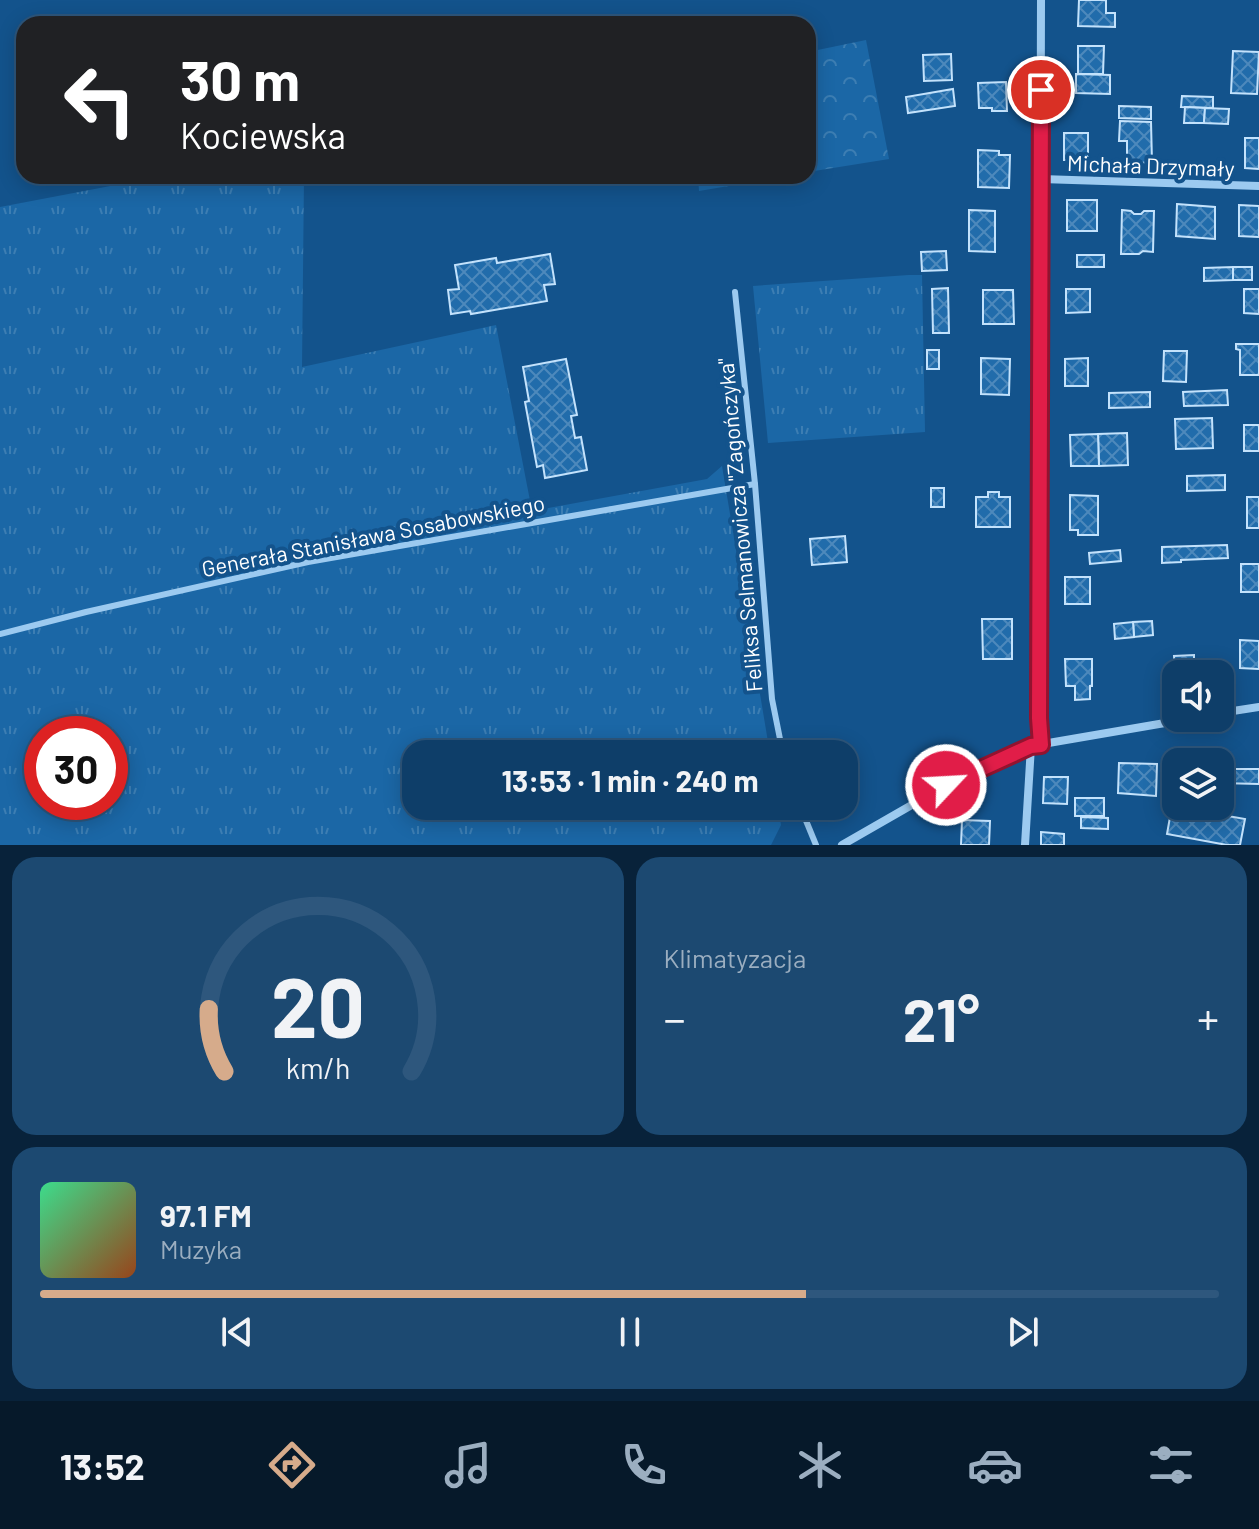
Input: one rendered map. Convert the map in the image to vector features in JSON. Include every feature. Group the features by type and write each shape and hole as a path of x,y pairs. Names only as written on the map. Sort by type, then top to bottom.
{"street":[{"path":"1041,0 1041,745"},
{"name":"Michała Drzymały","path":"1041,179 1259,186"},
{"path":"1234,711 1259,707"},
{"path":"842,845 957,779 1031,746 1162,724"},
{"path":"1025,845 1031,746"}],"lane":[{"name":"Feliksa Selmanowicza \"Zagończyka\"","path":"735,292 755,484 772,699 780,740"},
{"name":"Generała Stanisława Sosabowskiego","path":"0,634 308,562 755,484"},
{"path":"806,820 816,845"}],"green space":[{"path":"866,40 889,159 816,171 816,50"},
{"path":"121,184 304,184 302,367 496,325 532,511 707,479 722,466 768,740 402,740 402,820 780,820 781,825 771,845 0,845 0,207"},
{"path":"699,184 740,184 699,191"},
{"path":"922,275 925,432 768,443 753,286"}],"building":[{"path":"1079,0 1106,0 1106,13 1115,13 1115,27 1078,26"},
{"path":"1078,46 1104,46 1103,74 1078,74"},
{"path":"1233,51 1259,52 1257,94 1231,93"},
{"path":"951,54 952,80 924,81 923,55"},
{"path":"1076,74 1110,75 1110,94 1076,93"},
{"path":"1006,82 1007,111 979,108 978,83"},
{"path":"953,89 955,106 908,113 906,97"},
{"path":"1182,96 1213,97 1213,108 1181,107"},
{"path":"1119,106 1151,107 1151,119 1119,118"},
{"path":"1185,107 1205,108 1204,123 1184,123"},
{"path":"1205,108 1229,109 1228,124 1204,123"},
{"path":"1120,121 1151,122 1152,163 1127,162 1127,141 1119,141"},
{"path":"1064,133 1088,133 1088,160 1064,160"},
{"path":"1245,138 1259,138 1259,169 1245,168"},
{"path":"978,150 1010,155 1009,188 978,187"},
{"path":"1067,200 1097,200 1097,231 1067,231"},
{"path":"1177,204 1215,207 1215,239 1176,236"},
{"path":"1239,205 1259,206 1259,237 1239,236"},
{"path":"969,210 995,211 995,252 969,251"},
{"path":"1122,210 1134,214 1154,211 1153,252 1121,254"},
{"path":"946,251 947,270 922,271 921,252"},
{"path":"550,254 555,284 544,285 547,301 471,314 470,311 451,314 448,290 459,289 455,265 496,258 497,263"},
{"path":"1077,255 1104,255 1104,267 1077,267"},
{"path":"1233,267 1252,267 1252,280 1233,280"},
{"path":"1233,267 1233,280 1204,281 1204,268"},
{"path":"948,288 949,333 933,333 932,289"},
{"path":"1066,289 1090,289 1090,312 1066,313"},
{"path":"1244,289 1259,289 1259,314 1244,313"},
{"path":"983,290 1013,290 1014,324 983,324"},
{"path":"1236,344 1259,344 1259,375 1240,375 1240,350 1236,349"},
{"path":"927,350 939,350 939,369 927,369"},
{"path":"1164,351 1187,351 1186,382 1163,381"},
{"path":"981,358 1010,359 1009,395 981,394"},
{"path":"1088,358 1088,386 1065,386 1065,359"},
{"path":"566,359 577,415 571,416 575,438 581,437 587,470 545,478 543,465 537,467 525,402 529,401 523,367"},
{"path":"1227,390 1228,405 1184,406 1183,392"},
{"path":"1150,392 1150,407 1109,408 1109,393"},
{"path":"1212,418 1213,448 1176,449 1175,419"},
{"path":"1244,425 1259,425 1259,451 1244,451"},
{"path":"1127,433 1128,465 1099,466 1098,434"},
{"path":"1098,434 1099,466 1071,466 1070,435"},
{"path":"1225,475 1225,490 1187,491 1187,476"},
{"path":"931,488 944,488 944,507 931,507"},
{"path":"988,492 999,492 999,497 1010,497 1010,527 976,527 976,497 988,497"},
{"path":"1070,495 1098,496 1098,535 1078,535 1078,530 1070,530"},
{"path":"1247,497 1259,497 1259,528 1247,528"},
{"path":"845,536 847,562 812,565 810,539"},
{"path":"1227,545 1228,558 1162,563 1162,547"},
{"path":"1120,550 1121,561 1090,564 1089,553"},
{"path":"1241,564 1259,564 1259,592 1241,592"},
{"path":"1065,577 1090,577 1090,604 1065,604"},
{"path":"982,619 1012,619 1012,659 983,659"},
{"path":"1152,621 1153,635 1134,637 1133,622"},
{"path":"1133,622 1134,637 1115,639 1114,624"},
{"path":"1240,640 1259,641 1259,669 1240,668"},
{"path":"1194,655 1194,660 1174,660 1174,656"},
{"path":"1065,659 1092,659 1090,699 1075,700 1075,686 1066,686"},
{"path":"1119,763 1157,764 1156,796 1118,793"},
{"path":"1234,769 1259,769 1259,784 1234,783"},
{"path":"1044,777 1068,777 1067,804 1043,803"},
{"path":"1075,798 1104,798 1104,816 1075,816"},
{"path":"1081,817 1108,818 1108,829 1081,828"},
{"path":"1245,819 1240,845 1167,834 1170,820"},
{"path":"962,820 990,821 989,845 961,845"},
{"path":"1041,832 1064,834 1064,845 1041,845"}],"route":[{"path":"946,785 1031,746 1041,745 1041,90"}]}
